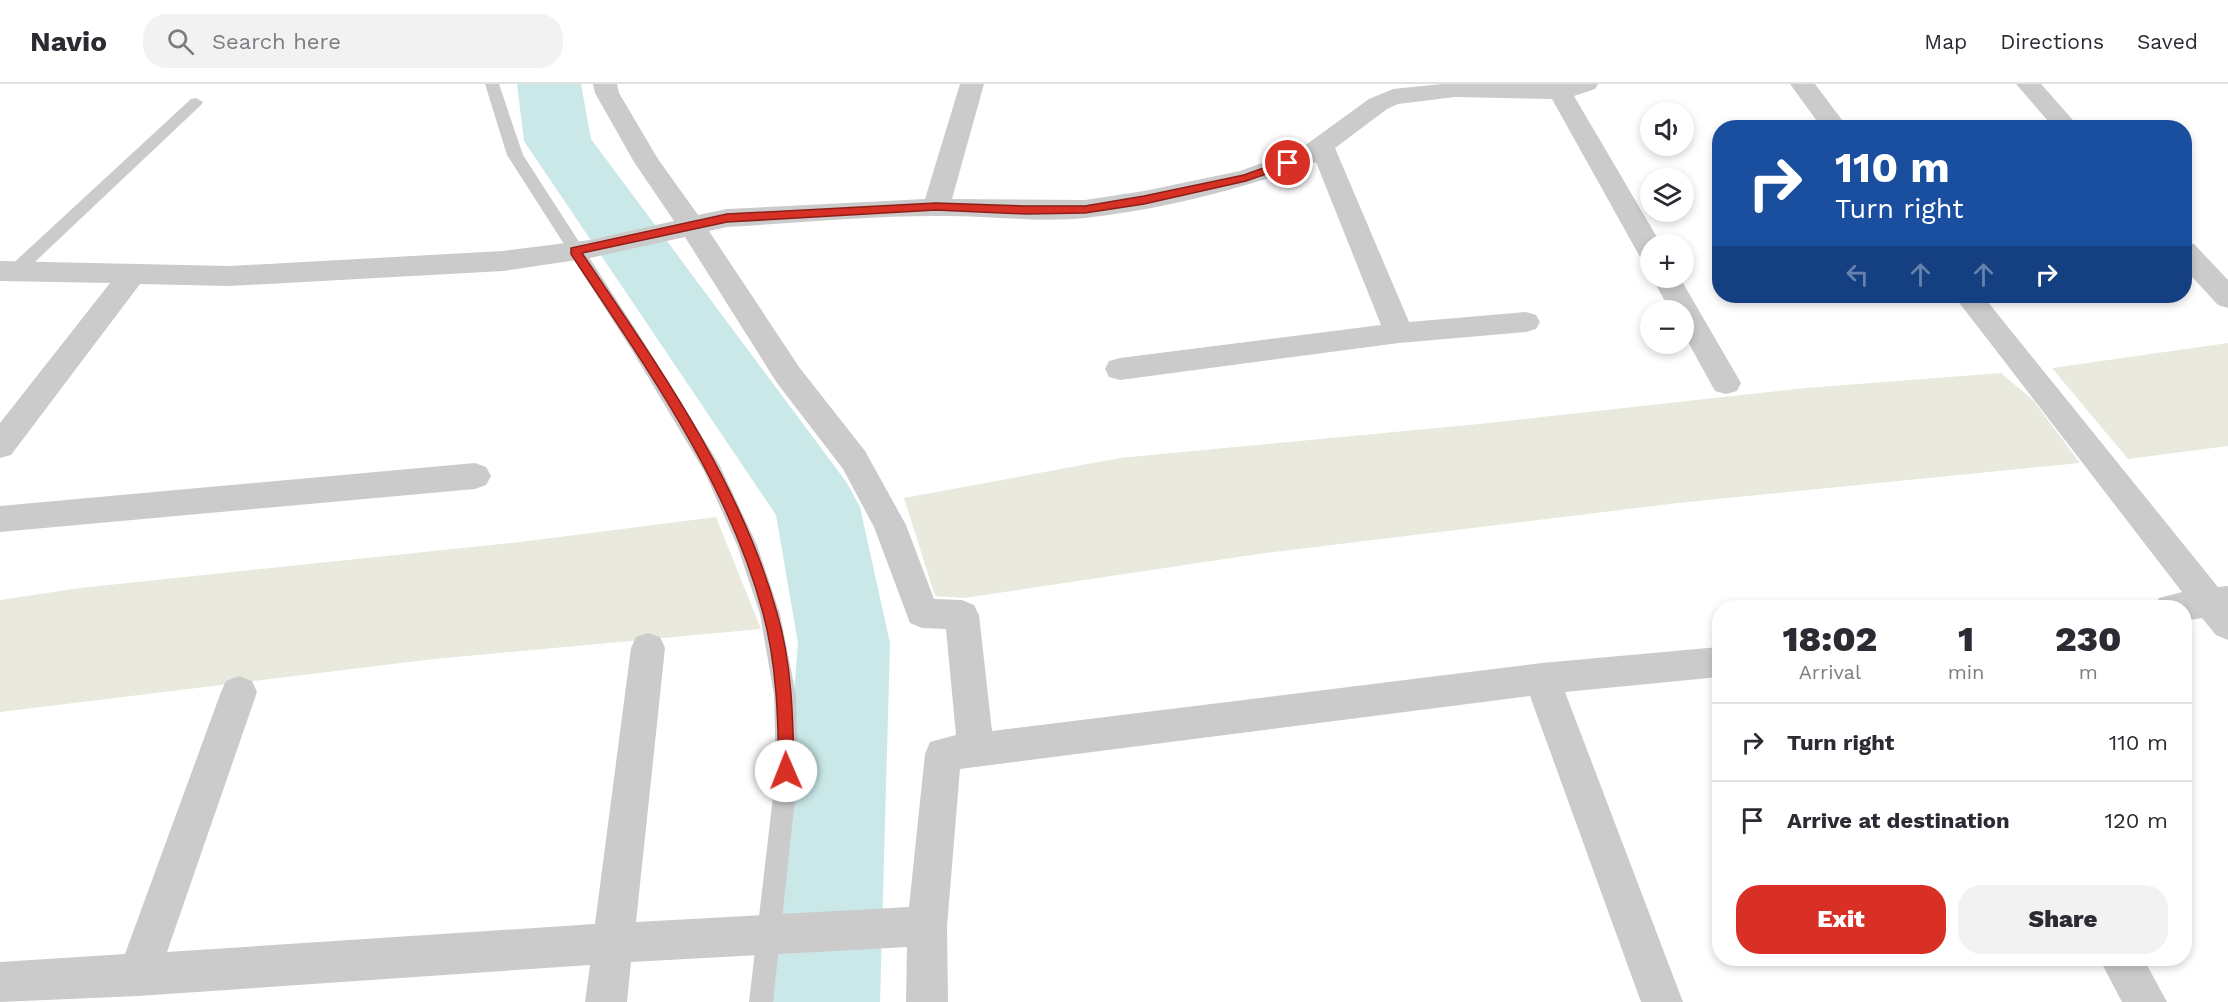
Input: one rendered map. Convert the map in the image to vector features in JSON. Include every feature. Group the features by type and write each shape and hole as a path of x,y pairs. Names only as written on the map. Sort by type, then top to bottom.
{"street":[{"path":"605,84 607,93 685,226 788,375 854,460 890,525 922,613 962,615 976,750"},
{"path":"936,207 972,84"},
{"path":"7,271 229,276 503,261 583,250 727,218 936,207 1025,210 1097,207 1144,200 1246,178 1309,155 1378,104 1393,97 1455,90 1560,92 1586,84"},
{"path":"1802,84 1830,120"},
{"path":"2028,84 2061,120"},
{"path":"1560,92 1641,234"},
{"path":"1323,146 1399,333"},
{"path":"2192,260 2228,298"},
{"path":"0,446 133,273"},
{"path":"1672,288 1726,383"},
{"path":"1974,303 2222,609"},
{"path":"1120,369 1399,333 1526,322"},
{"path":"0,519 475,476"},
{"path":"2192,608 2222,609"},
{"path":"606,1002 648,648"},
{"path":"927,1002 914,927 943,754 1542,679 1712,663"},
{"path":"1542,679 1662,1002"},
{"path":"138,975 239,692"},
{"path":"0,983 775,933 914,927"},
{"path":"2124,966 2146,1002"}],"lane":[{"path":"492,84 515,155 583,250 712,469 747,545 770,614 785,695 786,771 775,933 761,1002"},
{"path":"7,271 196,102"}],"shaded area":[{"path":"2228,343 2228,446 2128,459 2052,368"},
{"path":"2001,373 2033,400 2080,463 1678,503 1258,554 964,598 935,596 904,498 1120,458 1479,424 1806,388"},
{"path":"716,517 761,629 434,659 0,712 0,600 80,588 520,542"}],"waterway":[{"path":"549,84 558,141 817,507 844,643 825,1002"}],"route":[{"path":"786,771 785,695 770,614 747,545 712,469 639,348 575,251 727,218 936,207 1025,210 1085,209 1144,200 1246,178 1288,163"}]}
